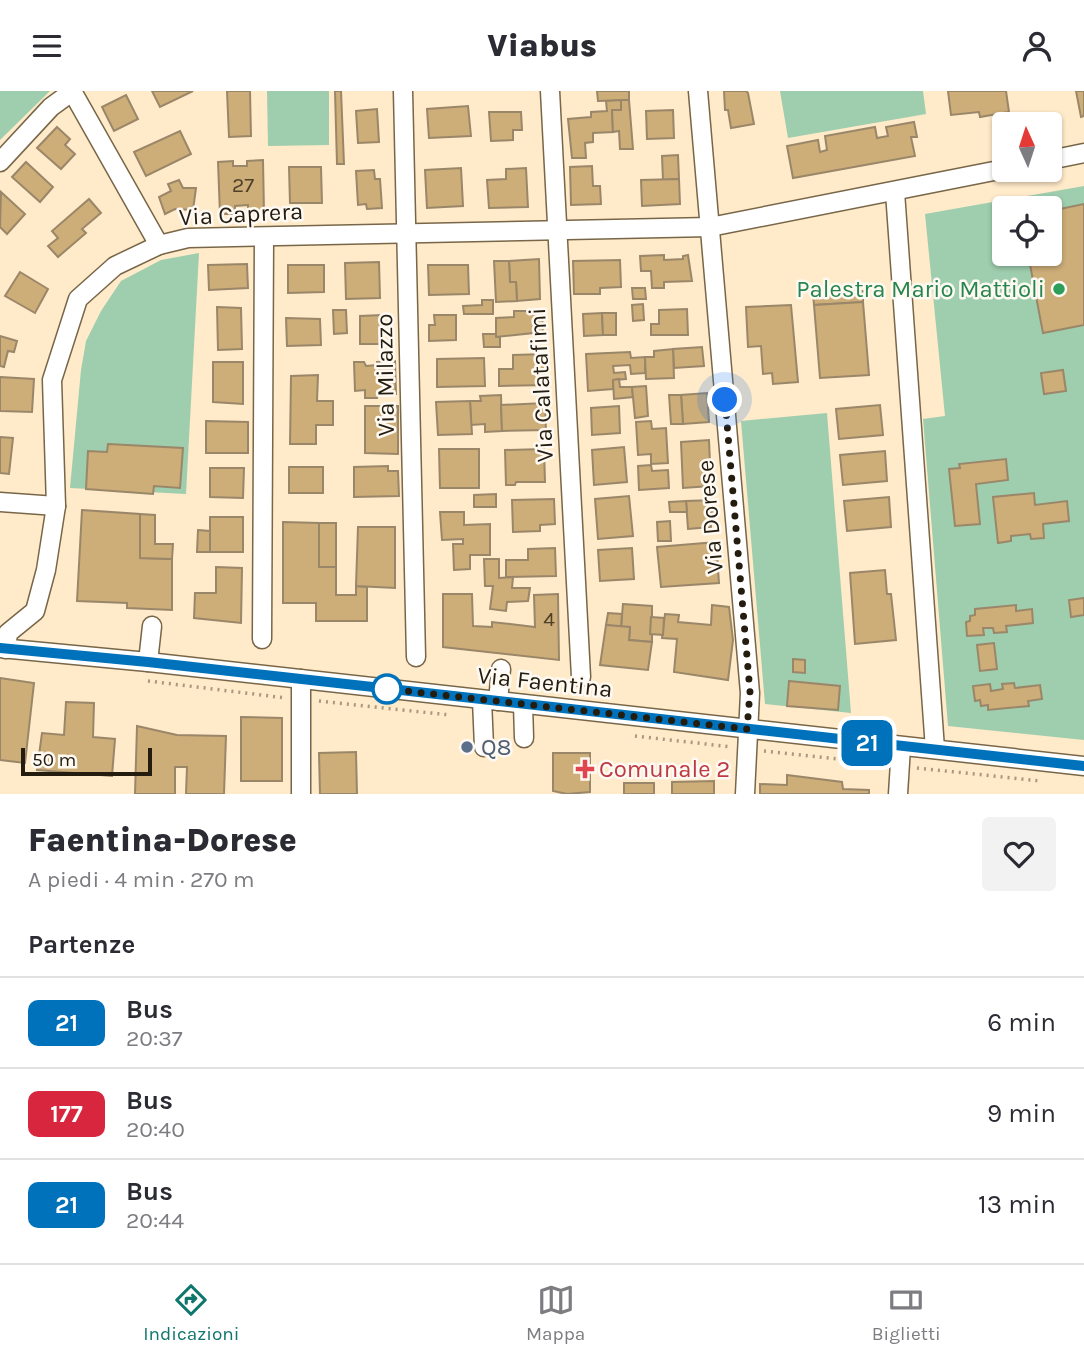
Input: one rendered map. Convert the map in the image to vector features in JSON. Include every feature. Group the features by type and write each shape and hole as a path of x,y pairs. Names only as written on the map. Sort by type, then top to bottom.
{"street":[{"path":"0,162 51,107 73,91 159,245"},
{"name":"Via Milazzo","path":"403,91 416,657"},
{"name":"Via Calatafimi","path":"550,91 581,677"},
{"name":"Via Dorese","path":"698,91 712,178 710,227 750,692 745,794"},
{"path":"1062,158 1084,153"},
{"name":"Via Caprera","path":"3,649 8,633 35,611 46,570 56,506 52,380 78,299 115,266 159,245 188,238 710,227 992,172"},
{"path":"895,192 935,749"},
{"path":"262,639 264,237"},
{"path":"0,502 56,506"},
{"path":"148,662 152,627"},
{"name":"Via Faentina","path":"3,649 148,662 1084,766"},
{"path":"484,747 490,701 501,669"},
{"path":"301,679 301,794"},
{"path":"523,704 524,739"},
{"path":"898,794 901,747"}],"green space":[{"path":"0,91 50,91 0,140"},
{"path":"267,91 329,91 329,145 268,146"},
{"path":"780,91 923,91 926,114 788,138"},
{"path":"1084,186 1084,740 948,726 923,419 945,416 925,214 992,202 992,266 1062,266 1062,196 1027,196"},
{"path":"199,253 186,494 70,488 86,341 101,311 121,281 161,260"},
{"path":"827,413 851,713 765,704 741,421"}],"building":[{"path":"152,91 193,91 160,107"},
{"path":"227,91 250,91 251,136 229,137"},
{"path":"335,91 341,91 344,164 337,164"},
{"path":"597,91 629,91 629,100 598,101"},
{"path":"724,91 748,93 754,124 731,128 728,110 725,110"},
{"path":"948,91 1006,91 1009,112 992,112 992,115 980,117 979,112 951,115"},
{"path":"1076,91 1084,91 1084,116 1081,117"},
{"path":"126,95 138,119 114,131 102,107"},
{"path":"621,100 621,110 612,110 613,132 593,133 593,142 585,143 586,158 572,158 568,119 591,117 591,112 607,111 606,101"},
{"path":"621,100 629,100 633,149 620,149 619,131 613,132 612,110 621,110"},
{"path":"468,106 471,136 429,138 427,109"},
{"path":"377,109 379,142 358,143 356,111"},
{"path":"673,110 674,138 647,139 646,111"},
{"path":"489,112 521,112 522,130 513,130 513,140 491,141"},
{"path":"914,122 917,137 911,137 915,156 793,178 787,146 818,140 820,152 827,150 825,136 875,127 877,138 888,136 886,127"},
{"path":"57,127 70,139 65,145 75,154 61,169 37,148"},
{"path":"180,131 191,154 146,176 134,152"},
{"path":"678,155 679,179 663,180 662,156"},
{"path":"263,160 264,213 248,213 248,205 235,206 235,214 220,214 218,162 233,161 233,166 247,166 247,161"},
{"path":"26,162 53,187 40,202 12,177"},
{"path":"592,166 593,186 600,186 601,204 571,205 570,167"},
{"path":"289,167 321,167 322,203 290,203"},
{"path":"461,168 463,206 427,208 425,170"},
{"path":"526,168 528,207 489,208 487,180 506,179 506,169"},
{"path":"374,170 375,179 380,179 382,208 367,209 366,204 358,205 356,171"},
{"path":"679,179 680,204 642,206 641,180"},
{"path":"179,180 183,188 196,188 193,210 175,209 165,214 159,197 171,191 168,184"},
{"path":"1,192 25,214 7,234 0,227"},
{"path":"89,199 101,213 82,229 86,233 58,257 48,246 58,238 52,231"},
{"name":"Palestra Mario Mattioli","path":"1084,204 1084,325 1043,333 1030,266 1062,266 1062,209"},
{"path":"664,255 664,260 683,259 683,256 688,255 692,281 664,282 664,288 652,288 651,271 641,271 640,256"},
{"path":"539,259 540,299 517,301 516,282 510,282 509,261"},
{"path":"620,260 621,287 600,288 600,294 574,294 573,261"},
{"path":"494,261 509,261 510,282 516,282 517,301 496,302"},
{"path":"379,262 380,298 346,299 345,263"},
{"path":"247,264 248,288 209,290 208,265"},
{"path":"288,265 324,265 324,292 288,293"},
{"path":"428,265 468,265 469,294 429,295"},
{"path":"20,272 48,289 35,313 5,296"},
{"path":"632,288 645,288 646,299 633,299"},
{"path":"863,291 863,302 814,305 813,294"},
{"path":"482,300 493,300 493,314 464,314 463,306 482,305"},
{"path":"863,302 869,375 820,378 814,305"},
{"path":"643,304 644,320 633,321 632,305"},
{"path":"791,305 798,382 773,384 772,373 763,374 761,346 748,347 746,307"},
{"path":"217,307 241,308 242,349 218,350"},
{"path":"687,309 688,335 651,335 651,324 659,324 659,310"},
{"path":"333,310 346,310 347,333 334,334"},
{"path":"514,311 542,311 543,332 496,337 496,318 514,317"},
{"path":"602,313 603,335 584,336 583,314"},
{"path":"602,313 616,313 616,335 603,335"},
{"path":"382,315 383,344 360,344 360,316"},
{"path":"434,315 456,315 456,340 429,341 429,325 435,325"},
{"path":"286,318 320,319 321,345 287,346"},
{"path":"483,334 496,334 496,337 500,337 500,347 484,347"},
{"path":"0,336 17,341 14,352 8,351 4,367 0,366"},
{"path":"702,347 704,366 674,368 673,349"},
{"path":"673,349 674,378 646,379 645,357 654,357 654,351"},
{"path":"630,352 631,358 645,357 645,373 631,374 630,365 613,366 614,373 625,372 626,379 613,380 613,389 588,391 586,354"},
{"path":"546,354 547,385 499,386 499,369 513,369 513,355"},
{"path":"484,358 485,386 437,387 437,359"},
{"path":"395,361 396,394 378,394 377,398 365,398 365,390 355,391 354,362 364,362 366,366"},
{"path":"213,362 243,362 243,404 213,402"},
{"path":"1063,370 1066,391 1044,394 1041,373"},
{"path":"318,375 317,401 333,401 333,425 316,425 316,444 290,444 291,376"},
{"path":"0,377 34,379 32,412 0,411"},
{"path":"619,379 620,387 632,387 633,397 614,399 613,380"},
{"path":"646,386 648,416 635,418 632,387"},
{"path":"707,393 709,422 683,424 681,395"},
{"path":"501,395 502,431 485,432 485,424 471,425 470,401 481,401 480,396"},
{"path":"669,395 681,395 683,424 671,424"},
{"path":"470,401 472,434 438,435 436,402"},
{"path":"545,403 546,430 502,431 501,405"},
{"path":"880,405 883,435 839,439 836,409"},
{"path":"365,406 398,406 398,454 365,453"},
{"path":"619,406 620,433 592,435 591,408"},
{"path":"206,421 248,422 248,453 206,453"},
{"path":"651,421 652,429 666,428 668,463 651,464 651,454 638,455 636,422"},
{"path":"0,437 13,438 9,474 0,473"},
{"path":"709,440 711,486 683,488 681,442"},
{"path":"108,444 183,448 180,488 154,486 153,494 86,489 88,451 107,452"},
{"path":"624,447 627,482 594,485 592,450"},
{"path":"439,449 479,449 479,488 440,488"},
{"path":"544,449 545,482 516,482 515,485 506,485 505,450"},
{"path":"885,451 887,481 843,485 840,455"},
{"path":"1006,459 1008,480 976,484 980,524 955,526 949,469 960,468 959,464"},
{"path":"651,465 652,471 668,470 669,488 639,490 638,466"},
{"path":"388,466 388,471 398,471 399,496 354,497 354,467"},
{"path":"289,467 323,467 323,493 289,493"},
{"path":"210,468 244,468 243,498 210,497"},
{"path":"1034,493 1035,505 1067,501 1069,521 1043,524 1044,538 1031,539 1030,534 1011,536 1011,541 998,543 993,497"},
{"path":"496,494 496,507 474,507 474,495"},
{"path":"629,496 633,536 598,539 595,499"},
{"path":"889,497 891,527 847,531 844,501"},
{"path":"554,499 555,524 540,525 540,531 513,532 512,500"},
{"path":"715,500 716,511 710,512 711,527 688,529 686,501"},
{"path":"686,501 687,512 670,512 669,502"},
{"path":"82,510 140,514 140,558 172,559 172,610 127,608 127,603 77,601"},
{"path":"440,512 464,512 464,525 490,524 490,555 470,555 470,569 454,570 453,544 463,544 463,539 442,540"},
{"path":"140,514 155,515 155,544 173,544 172,559 140,558"},
{"path":"210,517 243,517 243,552 210,552"},
{"path":"670,521 671,541 658,541 657,522"},
{"path":"283,522 319,523 319,567 336,567 336,595 356,595 356,586 367,587 367,621 316,621 316,603 283,603"},
{"path":"319,523 336,523 336,567 319,567"},
{"path":"358,527 395,527 395,588 356,586"},
{"path":"198,530 210,531 210,552 197,552"},
{"path":"716,542 719,583 661,587 657,547"},
{"path":"555,548 556,576 506,577 506,560 528,560 528,549"},
{"path":"632,548 634,579 600,581 598,550"},
{"path":"484,559 499,559 499,578 513,577 512,588 530,588 528,601 507,602 506,611 490,609 493,586 485,586"},
{"path":"216,567 242,568 241,623 194,618 195,593 216,593"},
{"path":"885,570 887,594 891,594 896,640 855,644 850,573"},
{"path":"443,594 472,594 473,626 492,627 492,622 535,627 534,595 558,594 559,660 443,647"},
{"path":"1084,598 1084,615 1071,617 1069,600"},
{"path":"623,604 652,606 652,642 629,640 630,627 621,627"},
{"path":"712,605 729,607 733,640 728,680 674,672 677,639 662,638 665,614 679,615 678,622 711,625"},
{"path":"1016,605 1016,611 1032,609 1033,623 1006,626 1007,632 994,633 993,628 983,628 984,635 967,636 966,622 970,621 970,616 975,615 975,609"},
{"path":"608,613 622,614 621,627 606,625"},
{"path":"651,617 664,618 663,635 650,634"},
{"path":"606,625 630,627 629,640 652,642 648,670 600,665"},
{"path":"994,643 997,669 980,671 977,645"},
{"path":"793,659 805,660 805,673 793,672"},
{"path":"0,678 34,683 25,763 0,760"},
{"path":"789,681 840,686 838,710 787,706"},
{"path":"1014,683 1015,688 1040,685 1042,699 1028,701 1029,706 988,710 988,705 981,706 980,700 975,701 973,686 990,684 991,691 1003,689 1002,684"},
{"path":"66,702 94,703 93,737 115,739 112,776 37,770 42,733 64,735"},
{"path":"241,717 282,718 282,781 241,781"},
{"path":"137,726 177,735 226,736 224,794 186,794 187,767 175,767 175,794 135,794"},
{"path":"356,752 357,794 320,794 319,753"},
{"path":"553,753 590,753 590,792 567,794 553,791"},
{"path":"787,775 842,782 843,789 869,790 869,794 760,794 760,784 787,785"},
{"path":"714,781 714,794 672,794 672,782"},
{"path":"624,783 654,783 654,794 624,794"}],"bus line":[{"name":"21","path":"0,648 1084,766"}],"place":[{"name":"Palestra Mario Mattioli","path":"1059,289"},
{"name":"Q8","path":"467,747"},
{"name":"Comunale 2","path":"585,769"}],"route":[{"path":"387,689 379,688 747,729 750,692 725,400"}]}
